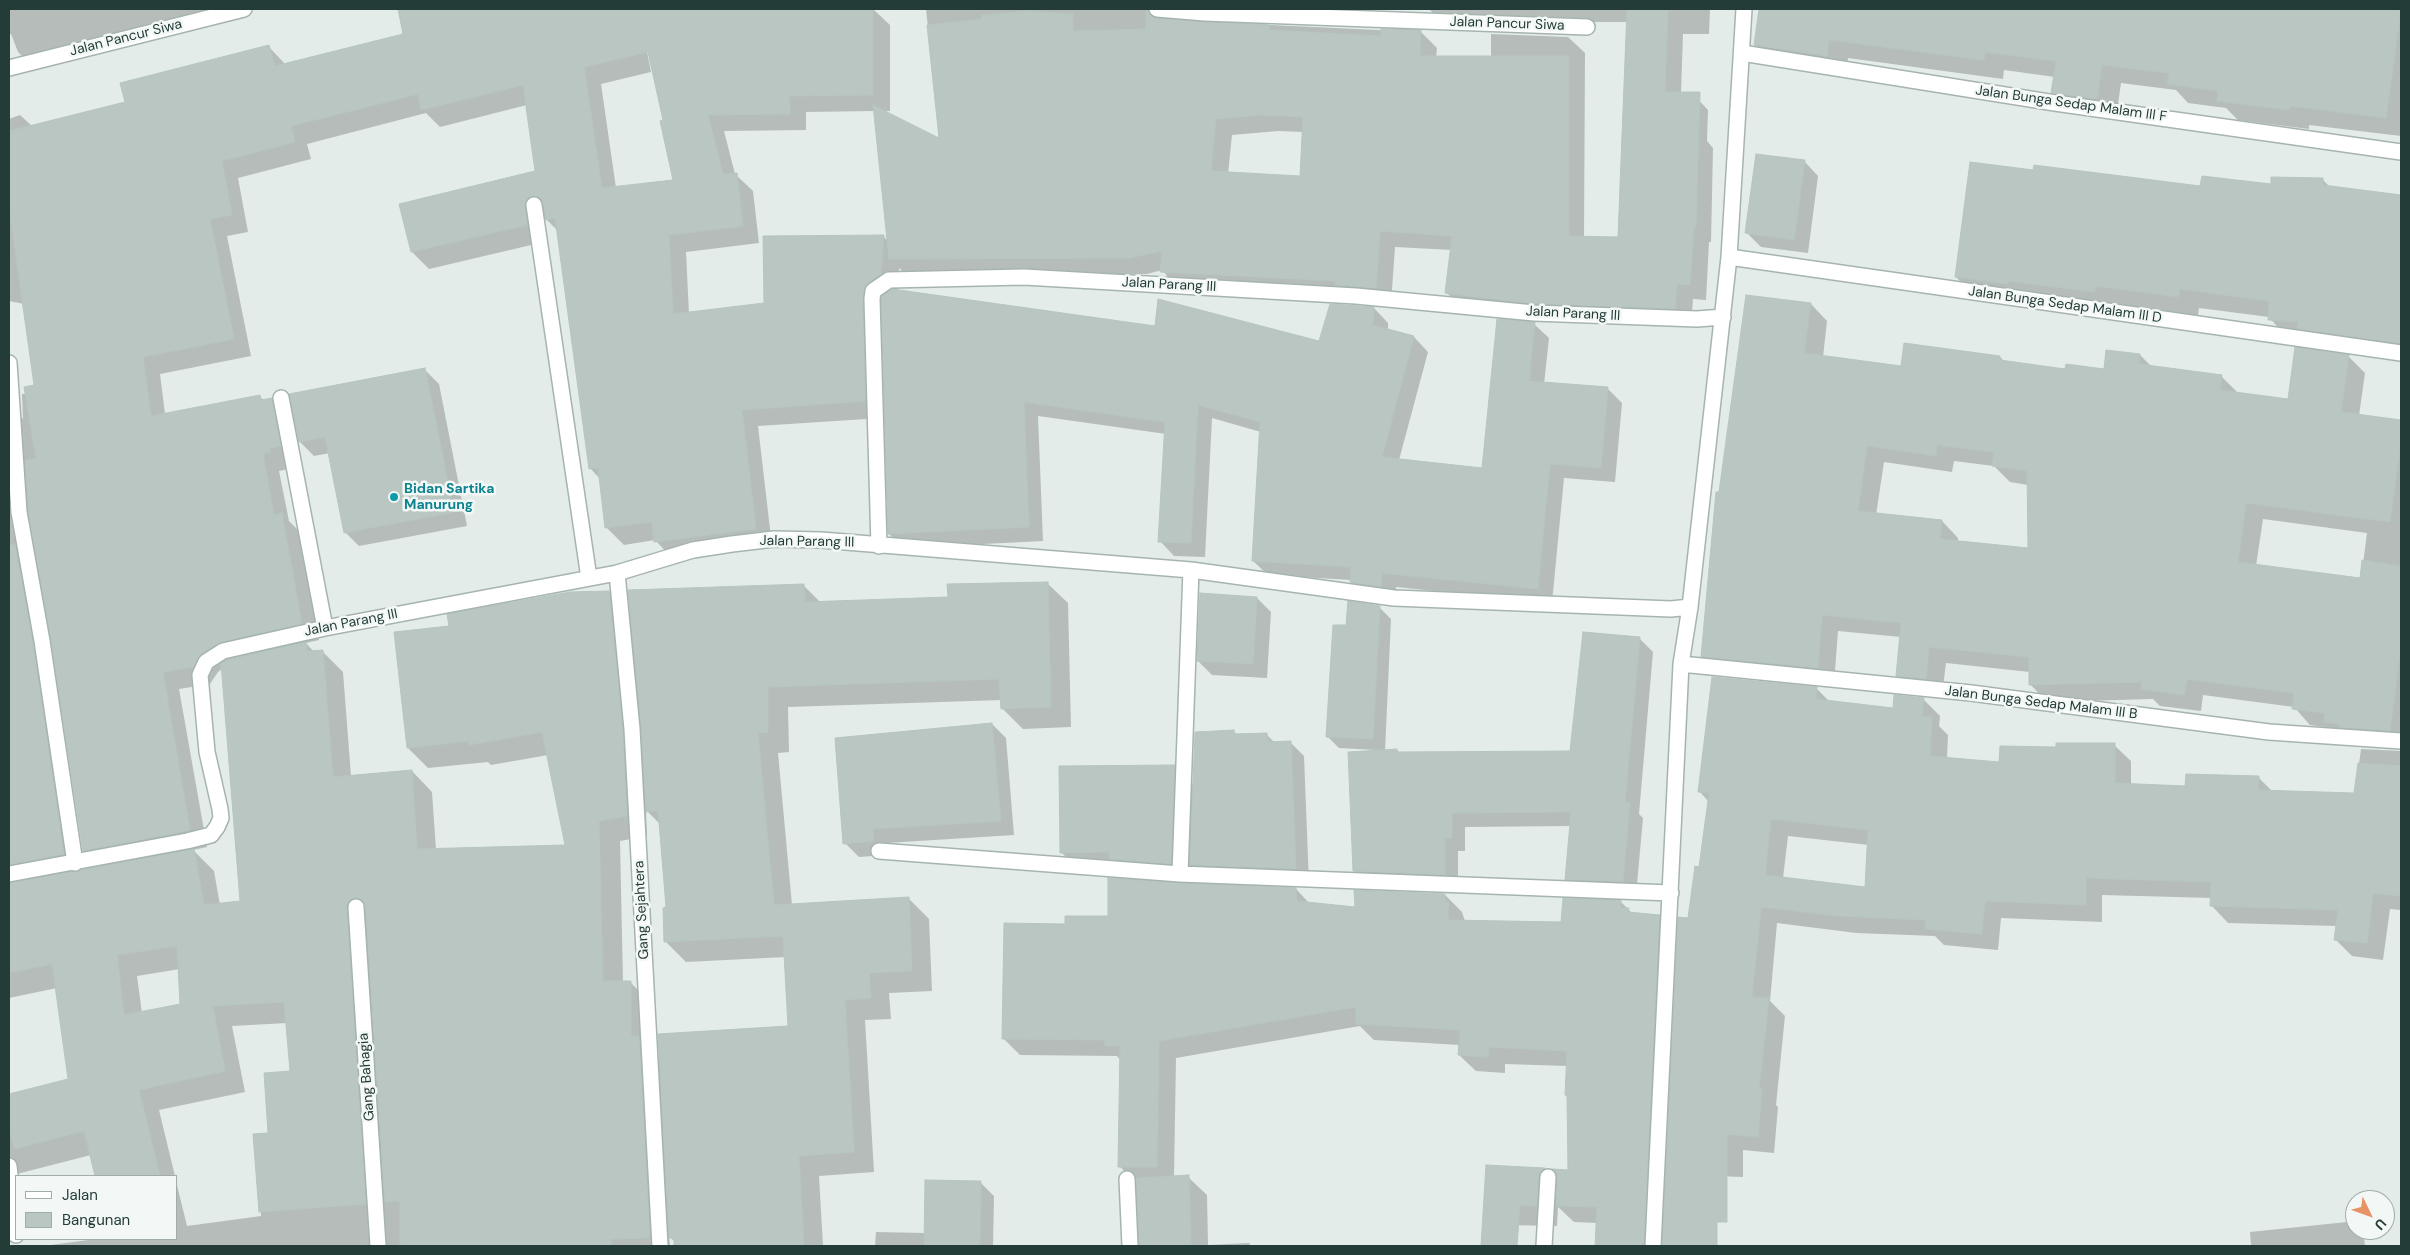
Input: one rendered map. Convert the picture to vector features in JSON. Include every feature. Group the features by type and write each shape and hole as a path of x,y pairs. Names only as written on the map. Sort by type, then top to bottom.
{"street":[{"name":"Jalan Pancur Siwa","path":"9,68 212,13 244,9"},
{"name":"Jalan Pancur Siwa","path":"1157,9 1205,13 1587,27"},
{"path":"1653,1246 1681,664 1690,607 1729,257 1744,9"},
{"name":"Jalan Bunga Sedap Malam III F","path":"1742,53 2055,103 2401,152"},
{"path":"534,206 589,578"},
{"name":"Jalan Bunga Sedap Malam III D","path":"1729,257 2401,353"},
{"name":"Jalan Parang III","path":"9,874 75,863 211,835 221,818 207,752 199,683 200,675 206,662 223,651 325,628 617,573 693,550 774,539 886,547 872,299 873,291 880,284 889,280 1024,277 1356,296 1534,313 1697,320 1723,317"},
{"path":"9,363 20,512 75,863"},
{"path":"281,398 325,628"},
{"path":"886,547 1191,570 1394,598 1671,609 1690,607"},
{"path":"1180,874 1191,570"},
{"name":"Gang Sejahtera","path":"617,573 632,729 660,1246"},
{"name":"Jalan Bunga Sedap Malam III B","path":"1681,664 1971,693 2268,732 2401,741"},
{"path":"878,851 1180,874 1671,893"},
{"name":"Gang Bahagia","path":"356,907 378,1246"},
{"path":"9,1166 15,1227"},
{"path":"1544,1246 1548,1176"},
{"path":"1127,1179 1130,1246"}],"building":[{"path":"398,9 873,9 873,95 789,96 790,114 708,115 723,174 737,173 743,226 669,235 673,314 764,303 763,236 884,235 881,274 865,286 863,298 866,401 742,410 756,529 654,542 652,522 605,528 598,468 589,469 555,218 546,220 542,200 532,196 525,202 527,225 411,252 399,204 535,171 523,85 421,110 418,94 291,126 295,142 222,161 232,215 210,219 234,339 143,357 151,416 260,395 261,400 272,398 281,446 270,448 271,452 263,454 274,515 282,513 302,624 221,642 201,654 193,667 163,672 190,830 83,851 51,640 28,511 25,460 36,459 24,387 34,385 9,207 9,131 125,102 120,83 269,45 275,66 403,34","holes":["648,52 663,120 660,121 673,180 602,188 584,67"]},
{"path":"1146,9 1151,16 1156,18 1269,25 1269,30 1381,36 1381,29 1421,30 1420,56 1569,56 1569,236 1618,237 1627,9 1668,9 1665,92 1700,92 1696,227 1694,226 1690,285 1677,284 1675,309 1535,304 1445,293 1452,236 1380,231 1376,288 1335,285 1336,281 1160,272 1162,251 1130,258 889,259 873,105 939,138 927,25 982,19 982,15 1026,11 1073,14 1073,31 1146,29","holes":["1261,115 1303,117 1300,176 1211,171 1216,119"]},
{"path":"1759,9 2401,9 2386,118 2290,106 2290,110 2217,101 2218,91 2167,84 2169,73 2102,65 2097,99 2051,93 2056,61 1985,52 1984,60 1829,40 1827,56 1754,45"},
{"path":"1756,154 1805,160 1794,240 1745,233"},
{"path":"1970,162 2033,170 2034,165 2200,186 2202,176 2271,184 2271,177 2323,178 2323,185 2401,195 2401,344 2297,329 2298,322 2268,320 2269,301 2180,289 2178,297 2095,286 2095,292 2009,281 2008,284 1955,277"},
{"path":"892,289 1155,326 1158,299 1319,341 1330,304 1374,307 1373,325 1414,336 1382,457 1482,468 1497,319 1535,322 1529,381 1608,387 1601,468 1550,464 1538,589 1382,573 1381,587 1350,582 1351,567 1252,561 1260,422 1198,405 1191,543 1158,542 1165,422 1024,402 1029,527 888,534 881,299 882,296"},
{"path":"1746,295 1811,303 1804,353 1901,366 1904,343 2000,356 2000,360 2065,369 2066,364 2104,369 2106,350 2140,354 2139,364 2222,375 2220,390 2288,399 2295,347 2349,355 2341,412 2401,420 2401,441 2390,522 2246,503 2238,562 2360,578 2362,560 2401,566 2401,645 2390,731 2339,727 2339,724 2324,722 2325,713 2292,709 2294,693 2187,679 2184,695 2141,689 2142,682 2029,685 2029,657 1929,647 1926,679 1896,676 1901,623 1822,615 1818,668 1701,657 1716,492 1719,492","holes":["1937,445 1994,452 1992,466 2027,471 2028,548 1940,539 1942,520 1858,511 1867,446 1936,456"]},
{"path":"425,368 454,512 344,533 325,437 299,442 289,394"},
{"path":"9,545 15,545 33,643 64,854 9,865"},
{"path":"1048,582 1051,707 1001,709 999,679 768,687 768,732 758,733 774,905 909,897 912,971 869,973 871,998 845,1000 854,1152 799,1156 804,1246 674,1246 674,1238 669,1238 658,1034 788,1026 783,936 664,942 663,908 666,907 658,810 646,812 641,728 628,590 804,584 805,602 948,597 947,584"},
{"path":"609,591 623,730 627,816 599,821 603,981 631,981 631,1036 639,1036 650,1238 611,1239 611,1246 400,1246 400,1201 385,1202 365,906 363,901 356,898 350,900 347,908 366,1204 259,1212 253,1134 268,1133 264,1073 290,1071 284,1002 213,1006 225,1071 139,1090 160,1175 95,1175 84,1131 14,1149 9,1126 9,1094 68,1079 52,964 9,973 9,883 194,849 204,905 240,901 221,663 306,642 307,651 323,650 333,777 412,770 417,849 565,845 542,732 469,745 469,741 407,748 394,632 449,626 447,614 570,592","holes":["177,946 180,1004 124,1015 117,955"]},
{"path":"1200,593 1257,597 1253,664 1197,661"},
{"path":"1348,601 1380,606 1373,739 1326,737 1333,625 1346,625"},
{"path":"1583,632 1640,637 1625,802 1630,803 1623,882 1565,880 1571,812 1452,813 1452,838 1445,838 1445,875 1353,871 1348,752 1397,749 1397,752 1570,751"},
{"path":"1712,677 1817,687 1816,699 1893,708 1894,695 1924,698 1922,717 1932,717 1930,756 1999,762 2000,746 2056,747 2056,743 2115,743 2115,783 2185,786 2186,774 2259,776 2258,790 2354,793 2358,763 2401,766 2401,896 2373,893 2367,943 2334,940 2338,910 2210,906 2211,882 2086,878 2086,905 1985,901 1982,934 1926,929 1926,920 1838,916 1761,907 1752,997 1769,998 1759,1089 1762,1089 1758,1137 1727,1134 1727,1222 1717,1222 1717,1246 1662,1246 1678,917 1688,918 1695,866 1699,867 1709,793 1698,792","holes":["1771,819 1868,830 1865,887 1765,875"]},
{"path":"992,723 1001,821 873,829 874,841 843,844 835,738"},
{"path":"1234,730 1234,734 1267,733 1268,742 1291,741 1296,869 1190,865 1195,732"},
{"path":"1175,765 1171,864 1109,859 1109,852 1060,853 1059,766"},
{"path":"1108,878 1296,888 1297,901 1355,907 1354,890 1445,894 1445,902 1449,902 1448,920 1561,922 1563,898 1621,900 1621,908 1629,908 1628,912 1660,915 1644,1246 1595,1246 1597,1207 1556,1206 1557,1177 1552,1169 1568,1170 1567,1096 1565,1095 1567,1051 1489,1047 1488,1057 1458,1055 1460,1030 1356,1024 1356,1007 1159,1041 1157,1167 1118,1167 1120,1046 1105,1046 1105,1040 1002,1039 1004,923 1065,924 1065,916 1108,916"},
{"path":"1486,1165 1545,1168 1539,1176 1537,1206 1520,1205 1517,1246 1481,1246"},
{"path":"1189,1175 1191,1246 1139,1246 1136,1178"},
{"path":"925,1180 981,1181 980,1246 924,1246"}],"place":[{"name":"Bidan Sartika Manurung","path":"394,497"}]}
